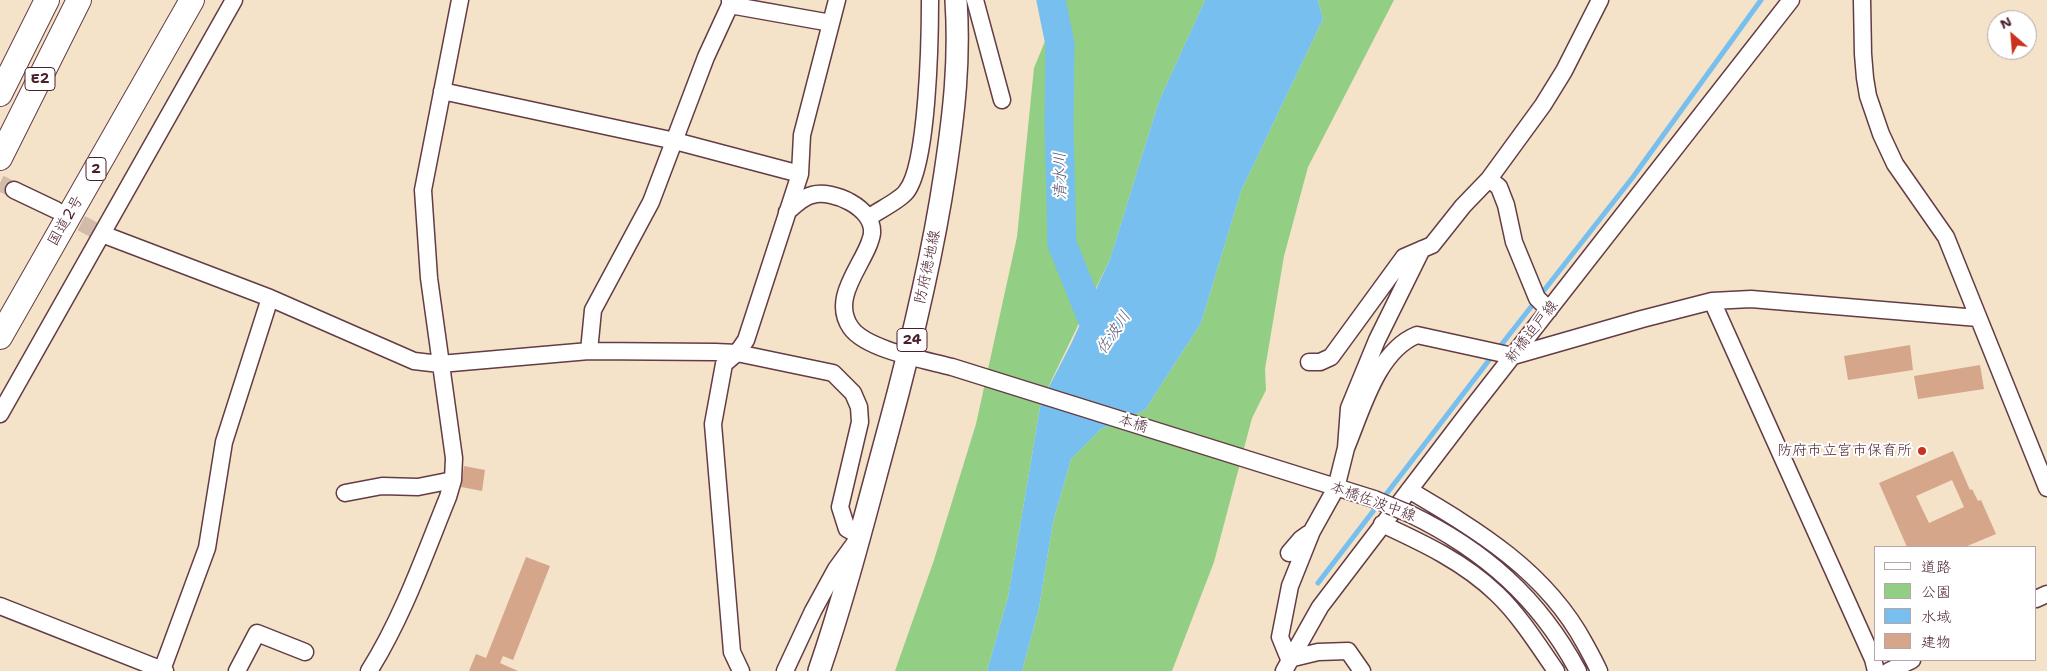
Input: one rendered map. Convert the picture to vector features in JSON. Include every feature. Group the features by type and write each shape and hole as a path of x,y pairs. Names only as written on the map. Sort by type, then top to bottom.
{"highway":[{"name":"E2","path":"0,94 47,0"},
{"name":"E2","path":"0,158 79,0"},
{"path":"123,120 178,0"},
{"name":"国道2号","path":"0,337 192,0"}],"main road":[{"name":"防府徳地線","path":"819,671 860,536 908,355 937,226 955,105 958,40 956,0"}],"street":[{"path":"0,414 234,0"},
{"path":"369,671 400,614 448,498 453,480 454,458 429,278 423,190 460,0"},
{"path":"741,671 732,652 713,424 724,364 737,353 746,340 800,174 802,134 837,0"},
{"path":"868,218 906,193 914,180 921,145 931,46 930,0"},
{"path":"975,0 1002,100"},
{"path":"1310,362 1320,362 1331,357 1404,256 1432,245 1463,206 1489,179 1564,71 1600,0"},
{"name":"新橋迫戸線","path":"1286,665 1320,607 1382,524 1791,0"},
{"path":"1862,0 1865,78 1868,96 1879,126 1896,164 1946,237 2047,488"},
{"path":"588,351 593,310 651,202 676,141 706,57 730,2 831,23"},
{"path":"442,92 676,141 800,174"},
{"path":"1489,179 1498,187 1506,205 1514,242 1537,298 1549,310"},
{"path":"14,190 56,210"},
{"path":"788,212 800,201 813,194 826,195 858,205 868,218 872,233 844,298 844,312 851,328 864,339 882,348 908,355"},
{"path":"102,234 270,298 414,361 440,364 588,351 737,353 833,373 853,393 859,407 860,422 840,507 847,529 860,536 836,569 813,610 785,671"},
{"path":"1346,448 1349,408 1377,340 1422,249"},
{"path":"0,606 163,670 207,548 224,442 270,298"},
{"path":"1362,671 1348,651 1318,652 1286,665 1280,637 1290,586 1312,531 1336,488 1346,448 1372,384 1389,356 1404,340 1417,334 1514,356 1712,301 1751,298 1978,318"},
{"path":"1712,301 1873,660 1876,671"},
{"name":"本橋","path":"908,355 952,367 1314,481"},
{"path":"345,494 382,486 418,487 453,480"},
{"name":"本橋佐波中線","path":"1314,481 1374,499 1410,514 1440,528 1463,544 1507,577 1551,628 1578,671"},
{"path":"1409,490 1472,527 1533,576 1558,602 1577,628 1599,671"},
{"path":"1382,524 1430,546 1469,570 1497,594 1516,615 1556,671"},
{"path":"1289,553 1301,539 1312,531"},
{"path":"237,671 257,633 305,652"},
{"path":"1889,671 1910,661"}],"green space":[{"path":"1062,0 1205,0 1159,101 1110,259 1041,402 1008,597 987,671 895,671 934,560 976,424 1017,237 1034,68"},
{"path":"1318,0 1394,0 1308,167 1284,256 1265,369 1266,390 1252,418 1214,562 1172,671 1022,671 1039,608 1053,522 1071,459 1101,429 1145,410 1201,323 1241,191 1323,19"}],"water":[{"name":"佐波川","path":"1205,0 1318,0 1323,19 1241,191 1201,323 1145,410 1101,429 1071,459 1053,522 1039,608 1022,671 987,671 1008,597 1041,402 1071,344 1110,259 1159,101"}],"building":[{"path":"1910,345 1913,370 1848,380 1844,356"},
{"path":"1980,365 1984,389 1918,399 1914,376"},
{"path":"1953,451 1970,490 1972,489 1978,501 1981,500 1996,534 1967,546 1907,546 1879,483","holes":["1952,480 1964,507 1929,523 1916,496"]},
{"path":"464,466 485,470 482,491 461,487"},
{"path":"526,557 550,566 513,660 503,656 500,663 518,671 469,671 476,654 486,658"}],"waterway":[{"name":"清水川","path":"1051,0 1060,44 1059,125 1062,244 1102,343"},
{"path":"1498,349 1633,177 1761,0"},
{"path":"1318,583 1493,355"}],"tunnel":[{"path":"0,183 14,190"},
{"path":"60,212 102,234"}],"place":[{"name":"防府市立宮市保育所","path":"1922,451"}]}
